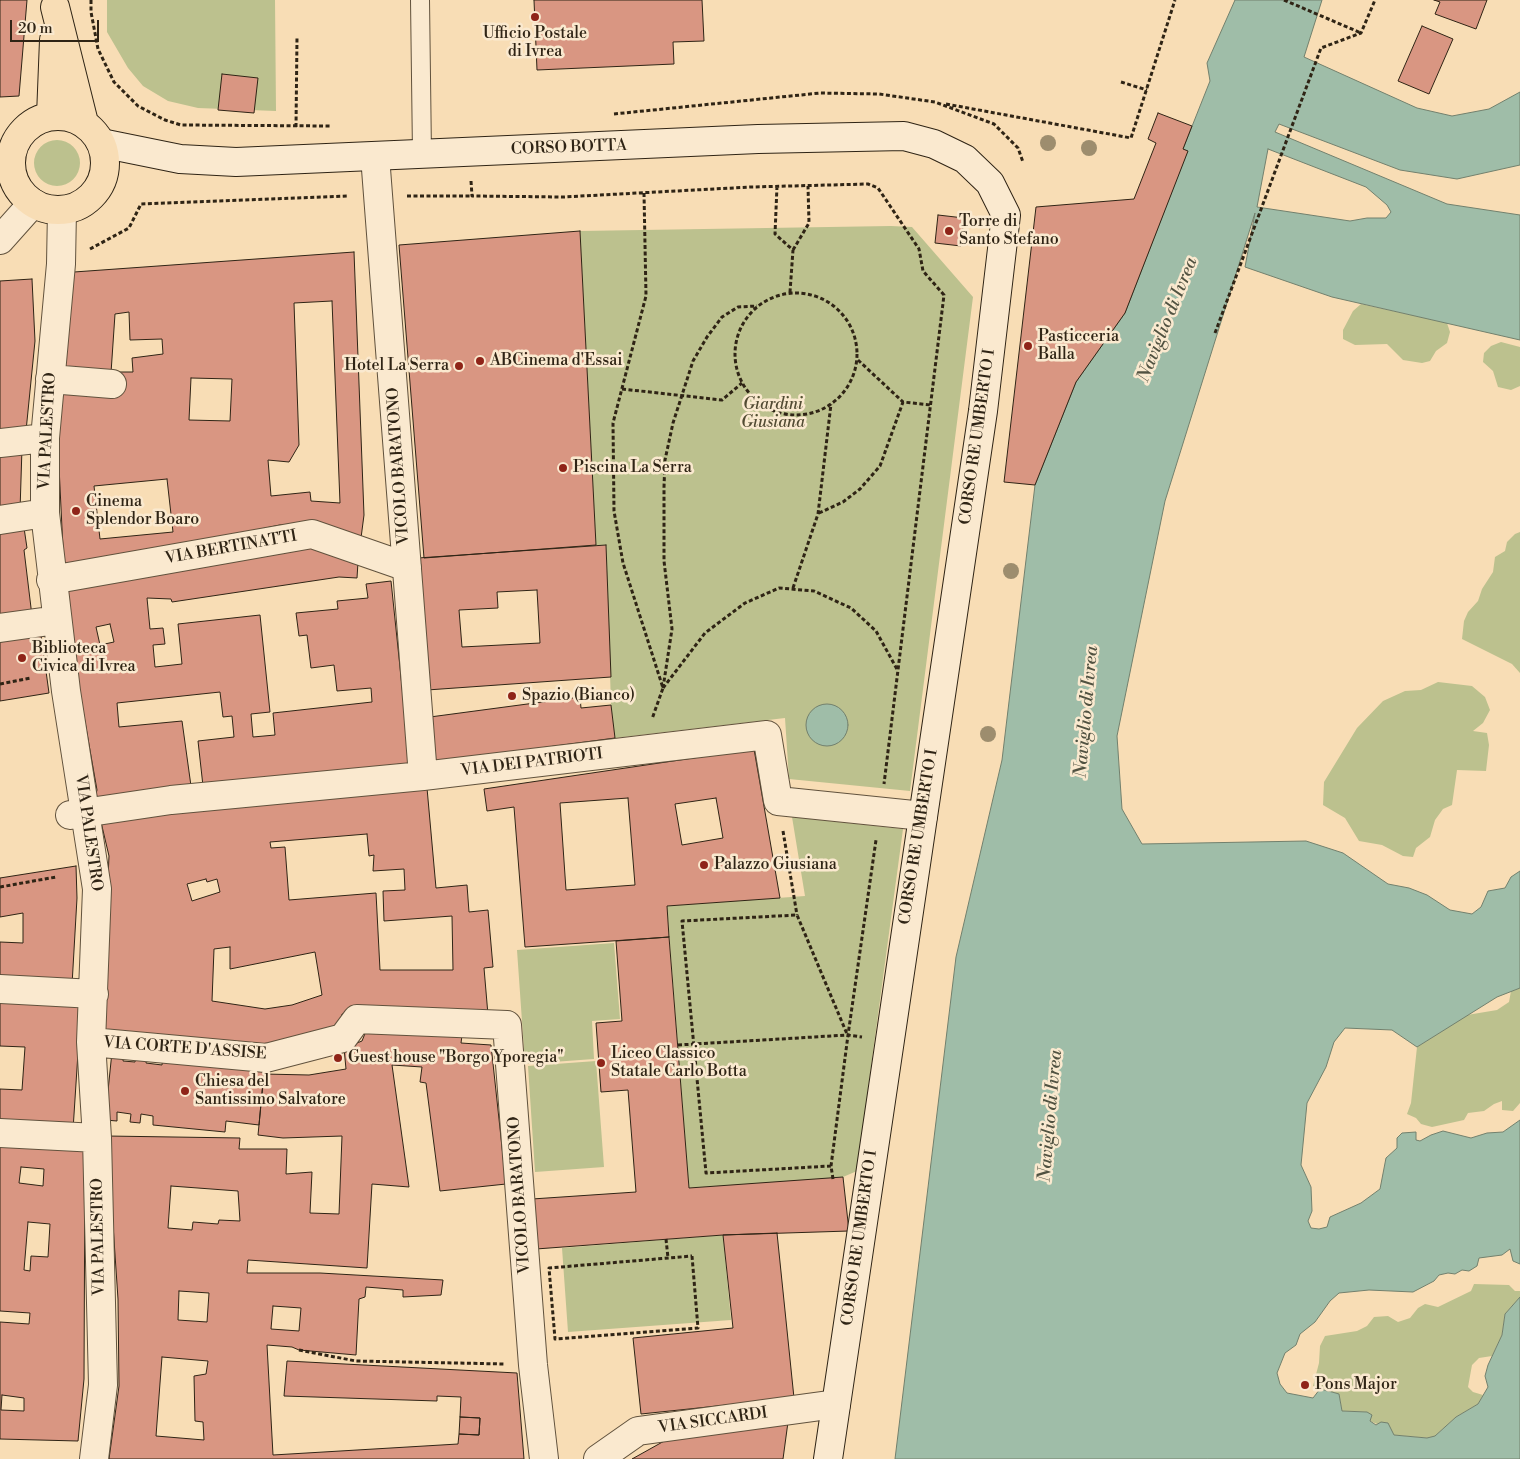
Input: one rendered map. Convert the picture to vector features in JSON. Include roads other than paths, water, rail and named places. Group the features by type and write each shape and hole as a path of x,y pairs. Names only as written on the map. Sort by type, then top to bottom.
{"main road":[{"path":"56,4 92,133 105,164 103,178 98,188 80,204 62,210 49,209 33,203 7,175 11,164 13,148 21,133 41,120 56,4"},
{"path":"0,126 68,116 92,133"}],"street":[{"name":"CORSO BOTTA","path":"92,133 189,160 236,162 758,139 904,136 934,144 965,159 990,182 1006,215"},
{"name":"VICOLO BARATONO","path":"375,156 423,776"},
{"path":"0,240 33,203"},
{"name":"VIA PALESTRO","path":"62,210 61,264 44,438 44,513 77,814 97,889 92,1042 97,1138 103,1385 94,1459"},
{"name":"CORSO RE UMBERTO I","path":"828,1459 888,1040 923,816 982,411 1006,215"},
{"path":"50,379 112,384"},
{"path":"0,444 44,438"},
{"path":"0,520 44,513"},
{"name":"VIA BERTINATTI","path":"51,580 312,534 407,567"},
{"path":"0,628 57,620"},
{"name":"VIA DEI PATRIOTI","path":"77,814 171,800 423,776 767,735 778,801 880,810 923,816"},
{"path":"0,989 94,994"},
{"name":"VIA CORTE D'ASSISE","path":"92,1042 266,1058 343,1038 357,1019 507,1025"},
{"name":"VICOLO BARATONO","path":"507,1025 533,1364 544,1459"},
{"path":"0,1133 97,1138"},
{"name":"VIA SICCARDI","path":"598,1459 638,1431 836,1404"}],"lane":[{"path":"420,0 422,154"}],"water":[{"name":"Naviglio di Ivrea","path":"1235,0 1322,0 1304,57 1417,108 1452,116 1489,109 1520,92 1520,165 1457,179 1400,170 1279,124 1275,132 1447,204 1520,215 1520,340 1332,297 1245,267 1255,213 1165,501 1117,736 1122,809 1142,844 1306,841 1343,853 1388,884 1409,888 1427,895 1450,910 1472,914 1481,907 1488,891 1505,888 1511,877 1520,871 1520,988 1497,997 1417,1047 1392,1030 1345,1028 1334,1042 1326,1067 1307,1103 1301,1165 1311,1187 1312,1211 1308,1221 1311,1228 1319,1229 1327,1227 1330,1217 1361,1203 1380,1189 1386,1158 1397,1148 1397,1138 1402,1133 1416,1132 1416,1140 1420,1141 1443,1131 1471,1138 1487,1133 1503,1132 1520,1120 1520,1264 1513,1261 1510,1249 1502,1255 1479,1258 1477,1266 1469,1271 1462,1270 1455,1274 1439,1275 1434,1281 1413,1292 1369,1290 1339,1293 1330,1301 1315,1322 1300,1334 1296,1345 1285,1353 1277,1373 1280,1384 1287,1393 1313,1398 1320,1389 1339,1394 1342,1411 1367,1412 1372,1415 1370,1421 1376,1425 1381,1422 1388,1423 1394,1435 1427,1438 1435,1436 1456,1417 1478,1404 1488,1387 1485,1376 1502,1335 1505,1314 1520,1297 1520,1459 895,1459 956,957 1002,760 1035,485 1076,382 1125,313 1187,152 1183,149 1210,81 1207,63","holes":["1268,149 1366,187 1387,205 1391,212 1386,218 1367,218 1350,221 1257,207"]},
{"path":"827,704 835,706 844,714 848,725 846,733 838,742 827,746 819,744 810,736 806,725 808,717 816,708"}],"place":[{"name":"Ufficio Postale di Ivrea","path":"535,17"},
{"name":"Torre di Santo Stefano","path":"949,231"},
{"name":"Pasticceria Balla","path":"1028,346"},
{"name":"ABCinema d'Essai","path":"480,361"},
{"name":"Hotel La Serra","path":"459,366"},
{"name":"Piscina La Serra","path":"563,468"},
{"name":"Cinema Splendor Boaro","path":"76,511"},
{"name":"Biblioteca Civica di Ivrea","path":"22,658"},
{"name":"Spazio (Bianco)","path":"512,696"},
{"name":"Palazzo Giusiana","path":"704,865"},
{"name":"Guest house \"Borgo Yporegia\"","path":"338,1058"},
{"name":"Liceo Classico Statale Carlo Botta","path":"601,1063"},
{"name":"Chiesa del Santissimo Salvatore","path":"185,1091"},
{"name":"Pons Major","path":"1305,1385"}],"park label":[{"name":"Giardini Giusiana","path":"773,414"}]}
